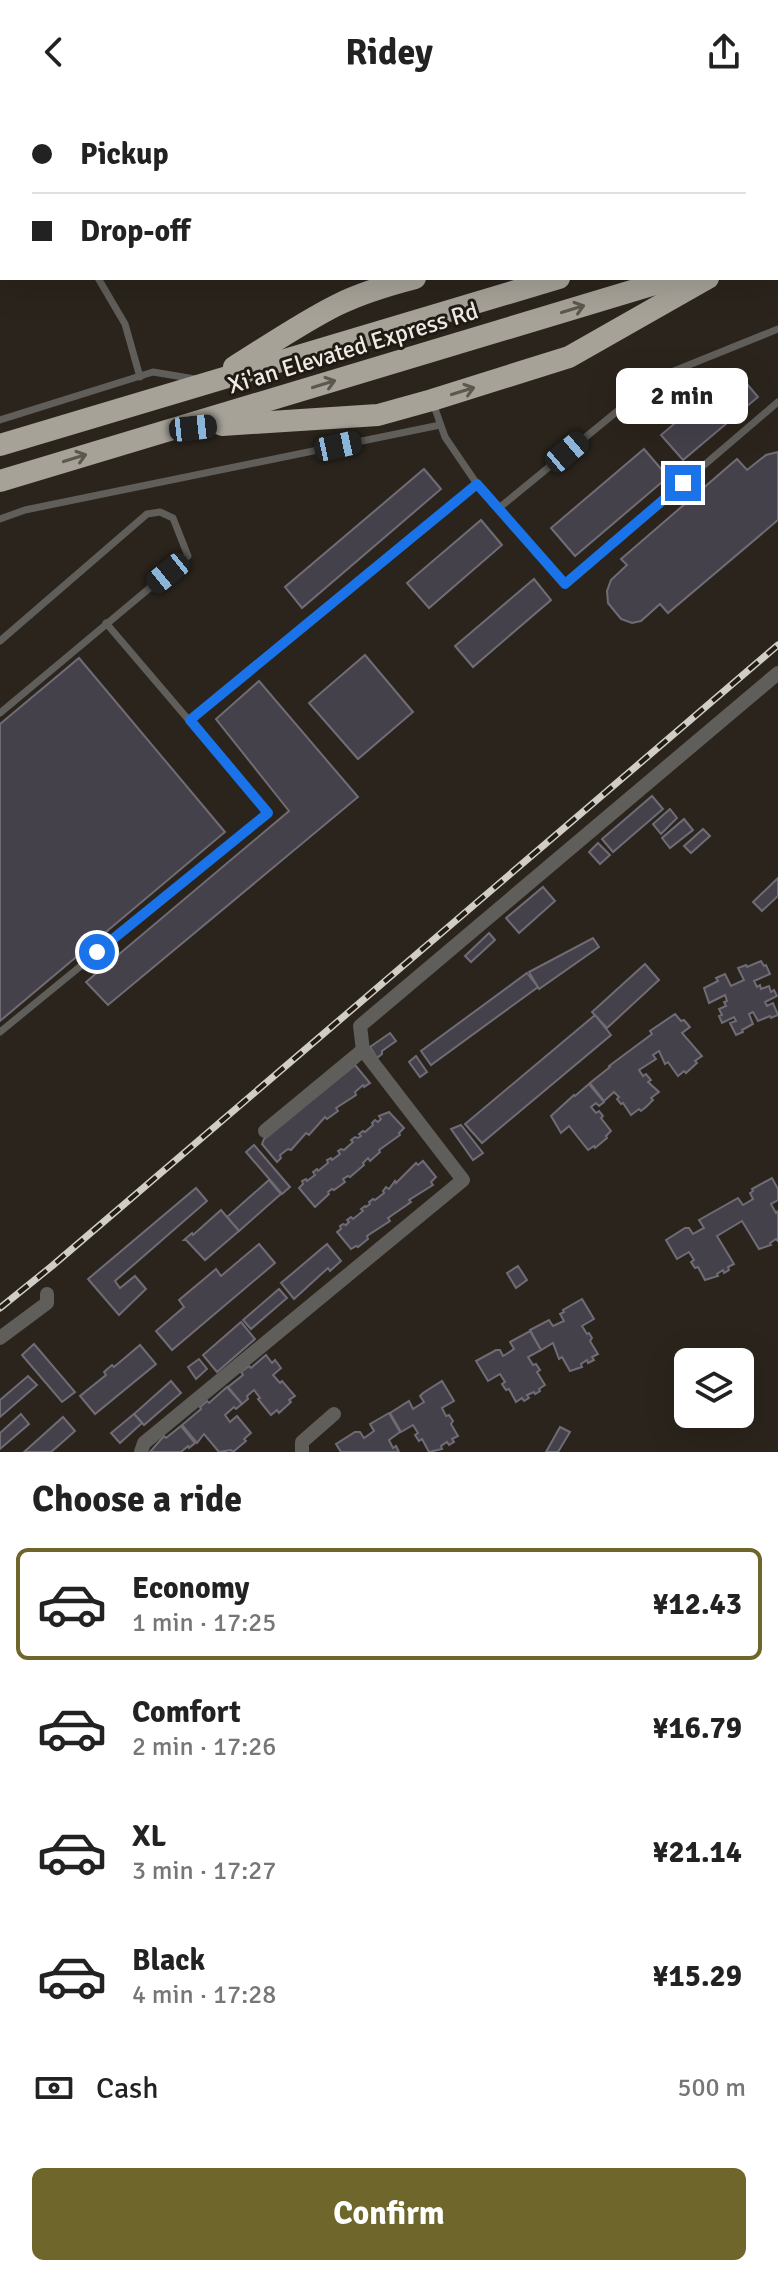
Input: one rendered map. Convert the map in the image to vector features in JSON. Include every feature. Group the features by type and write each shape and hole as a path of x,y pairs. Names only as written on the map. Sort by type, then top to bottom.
{"highway":[{"path":"213,381 338,304 408,280"},
{"name":"Xi'an Elevated Express Rd","path":"0,445 552,280"},
{"name":"Xi'an Elevated Express Rd","path":"0,481 668,280"},
{"path":"165,431 249,422 378,415 432,400 569,357 704,280"}],"street":[{"path":"141,1452 144,1443 463,1180 363,1050 360,1026 778,673"},
{"path":"265,1131 363,1050"},
{"path":"0,1338 47,1303 47,1294"},
{"path":"302,1452 302,1442 334,1414"}],"lane":[{"path":"99,280 125,324 140,377"},
{"path":"499,508 659,377 778,329"},
{"path":"0,420 153,372 213,381"},
{"path":"432,400 445,437 477,484 565,584 778,402"},
{"path":"0,519 25,510 440,425"},
{"path":"190,720 477,484"},
{"path":"0,641 147,514 160,512 173,518 188,556 0,713"},
{"path":"0,1032 268,813 106,623"}],"building":[{"path":"736,371 758,397 683,460 661,435"},
{"path":"644,449 668,477 575,556 551,528"},
{"path":"778,452 778,520 668,613 660,604 641,621 632,623 621,619 608,603 607,591 611,580 627,565 621,559 737,459 747,470 766,455"},
{"path":"424,469 441,489 302,608 285,587"},
{"path":"481,520 502,545 429,608 407,583"},
{"path":"534,579 551,600 473,667 455,646"},
{"path":"365,655 413,712 358,759 309,703"},
{"path":"79,658 225,832 0,1021 0,724"},
{"path":"259,681 358,797 108,1005 86,982 289,811 216,719"},
{"path":"652,796 663,809 613,852 602,839"},
{"path":"670,809 677,818 661,834 653,824"},
{"path":"684,819 693,830 670,848 662,838"},
{"path":"703,829 710,836 691,853 684,846"},
{"path":"598,843 610,855 600,864 589,852"},
{"path":"778,878 778,896 762,911 753,902"},
{"path":"543,887 555,901 519,933 506,918"},
{"path":"489,933 495,940 471,962 465,956"},
{"path":"593,938 599,947 539,989 529,972"},
{"path":"761,961 770,974 754,981 761,989 769,986 771,992 774,990 777,996 765,1002 767,1006 773,1003 778,1015 758,1021 753,1012 749,1014 753,1024 736,1035 730,1023 736,1021 734,1017 722,1023 719,1016 722,1015 719,1009 726,1006 725,995 709,1003 704,988 725,974 731,986 744,980 738,968"},
{"path":"645,964 659,980 607,1028 592,1012"},
{"path":"527,973 538,987 431,1065 421,1051"},
{"path":"675,1014 690,1027 682,1033 702,1056 695,1061 697,1063 678,1076 668,1062 665,1064 659,1051 653,1055 656,1059 639,1070 643,1076 646,1074 651,1080 648,1082 659,1092 646,1107 631,1115 614,1092 604,1101 590,1083 652,1034 650,1031"},
{"path":"595,1015 611,1035 482,1143 465,1124"},
{"path":"390,1033 396,1041 377,1058 370,1047"},
{"path":"416,1056 427,1072 420,1077 409,1062"},
{"path":"355,1065 370,1083 363,1085 355,1092 356,1095 336,1108 338,1111 327,1119 325,1117 309,1135 306,1133 291,1150 280,1155 277,1162 262,1144 264,1139"},
{"path":"589,1084 604,1102 591,1107 596,1113 599,1111 611,1131 595,1148 588,1150 569,1126 561,1133 551,1116"},
{"path":"389,1112 404,1128 400,1135 379,1150 370,1161 368,1158 350,1177 343,1179 345,1182 328,1192 315,1207 299,1188 302,1181 315,1175 313,1172 328,1163 327,1160 340,1154 338,1151 344,1150 355,1137 361,1136 359,1134 373,1125 375,1120 378,1122 381,1119 379,1116"},
{"path":"461,1125 483,1153 473,1160 451,1129"},
{"path":"254,1145 290,1187 282,1194 246,1152"},
{"path":"423,1161 436,1177 431,1182 433,1185 409,1200 411,1202 388,1218 390,1221 367,1236 368,1239 358,1247 351,1249 337,1232 340,1226 346,1225 347,1220 353,1219 369,1202 384,1193 386,1187 389,1189 416,1163 418,1165"},
{"path":"772,1178 778,1189 778,1200 771,1204 776,1213 778,1211 778,1241 776,1239 771,1245 759,1249 742,1221 717,1236 734,1264 724,1273 723,1270 718,1276 705,1280 698,1267 695,1268 691,1262 694,1260 689,1252 677,1259 666,1240 685,1228 693,1234 704,1228 699,1220 738,1198 743,1205 753,1199 752,1189"},
{"path":"269,1180 281,1194 239,1231 227,1217"},
{"path":"196,1188 207,1201 115,1281 120,1288 135,1276 146,1289 119,1315 88,1279"},
{"path":"221,1210 239,1231 205,1260 184,1240"},
{"path":"259,1244 275,1263 172,1350 156,1331 184,1307 179,1300 216,1269 221,1276"},
{"path":"327,1244 341,1261 330,1271 328,1268 294,1299 281,1283"},
{"path":"518,1266 527,1280 516,1288 507,1273"},
{"path":"279,1289 287,1298 251,1329 243,1320"},
{"path":"582,1299 594,1319 582,1326 592,1338 590,1341 598,1354 592,1357 594,1360 588,1363 587,1360 581,1364 582,1367 570,1371 562,1357 559,1359 553,1343 541,1350 530,1330 549,1320 553,1326 564,1321 560,1314 563,1310"},
{"path":"241,1322 255,1339 217,1372 203,1355"},
{"path":"530,1331 541,1350 528,1357 540,1370 537,1372 545,1385 535,1394 527,1395 529,1398 524,1401 522,1398 516,1402 509,1389 506,1390 502,1384 505,1382 500,1374 488,1381 476,1361 496,1350 505,1355 514,1349 510,1342"},
{"path":"34,1344 75,1392 62,1402 22,1355"},
{"path":"140,1345 156,1364 95,1414 80,1396 106,1375 104,1372 112,1365 114,1367"},
{"path":"266,1355 281,1368 273,1375 295,1396 279,1413 277,1410 271,1415 254,1390 242,1404 228,1387 243,1375 241,1372"},
{"path":"199,1359 207,1369 196,1379 188,1367"},
{"path":"28,1376 37,1385 0,1417 0,1400"},
{"path":"171,1381 181,1393 144,1425 134,1414"},
{"path":"442,1381 454,1401 442,1408 453,1421 451,1424 458,1436 449,1445 447,1442 441,1446 442,1449 429,1452 422,1439 419,1441 415,1435 418,1433 413,1425 401,1432 390,1413 409,1401 413,1409 424,1402 420,1396 423,1393"},
{"path":"227,1387 242,1404 225,1415 230,1422 237,1416 251,1433 233,1452 219,1452 204,1434 197,1443 182,1425"},
{"path":"389,1413 400,1432 389,1440 399,1452 341,1452 336,1444 355,1432 360,1432 364,1438 374,1431 370,1424"},
{"path":"21,1414 29,1424 0,1449 0,1433"},
{"path":"134,1414 142,1423 120,1443 111,1433"},
{"path":"63,1417 75,1431 51,1452 24,1452"},
{"path":"181,1426 195,1443 181,1452 150,1452 164,1436 166,1438"},
{"path":"560,1427 570,1432 558,1452 546,1452"}],"railway":[{"path":"0,1308 778,645"}],"route":[{"path":"97,952 268,813 190,720 477,484 565,584 683,483"}]}
